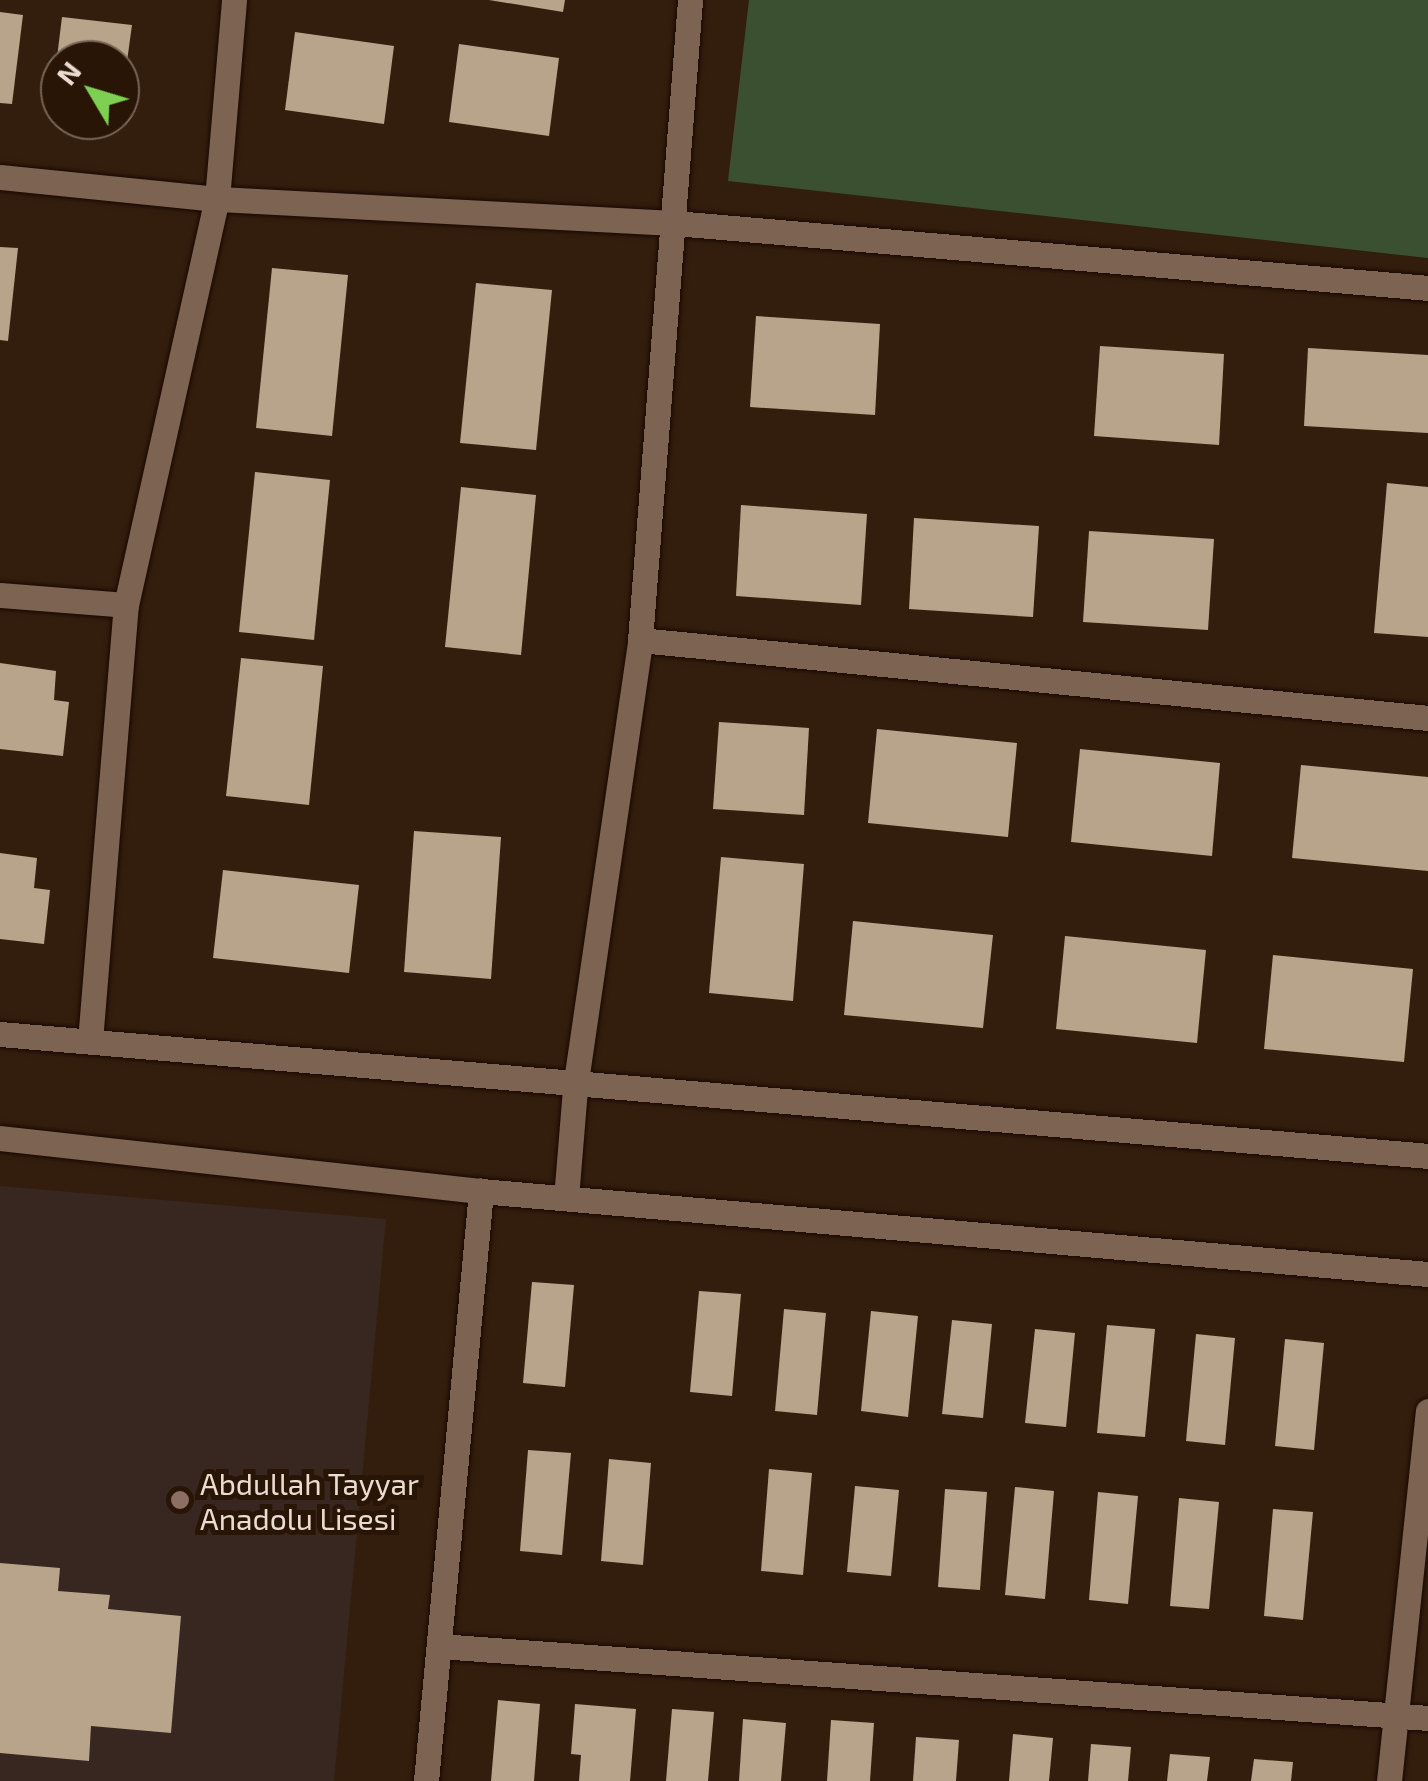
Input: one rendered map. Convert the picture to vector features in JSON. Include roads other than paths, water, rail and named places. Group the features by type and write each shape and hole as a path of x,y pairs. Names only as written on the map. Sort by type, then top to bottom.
{"street":[{"path":"90,1041 126,605 216,198 234,0"},
{"path":"566,1198 576,1088 640,640 690,0"},
{"path":"0,177 216,198 675,223 1428,288"},
{"path":"0,596 126,605"},
{"path":"640,640 1428,718"},
{"path":"0,1034 576,1088 1428,1156"},
{"path":"0,1138 481,1191 1428,1274"},
{"path":"426,1781 481,1191"},
{"path":"1389,1781 1428,1411"},
{"path":"439,1646 1428,1718"}],"place":[{"name":"Abdullah Tayyar Anadolu Lisesi","path":"180,1500"}]}
